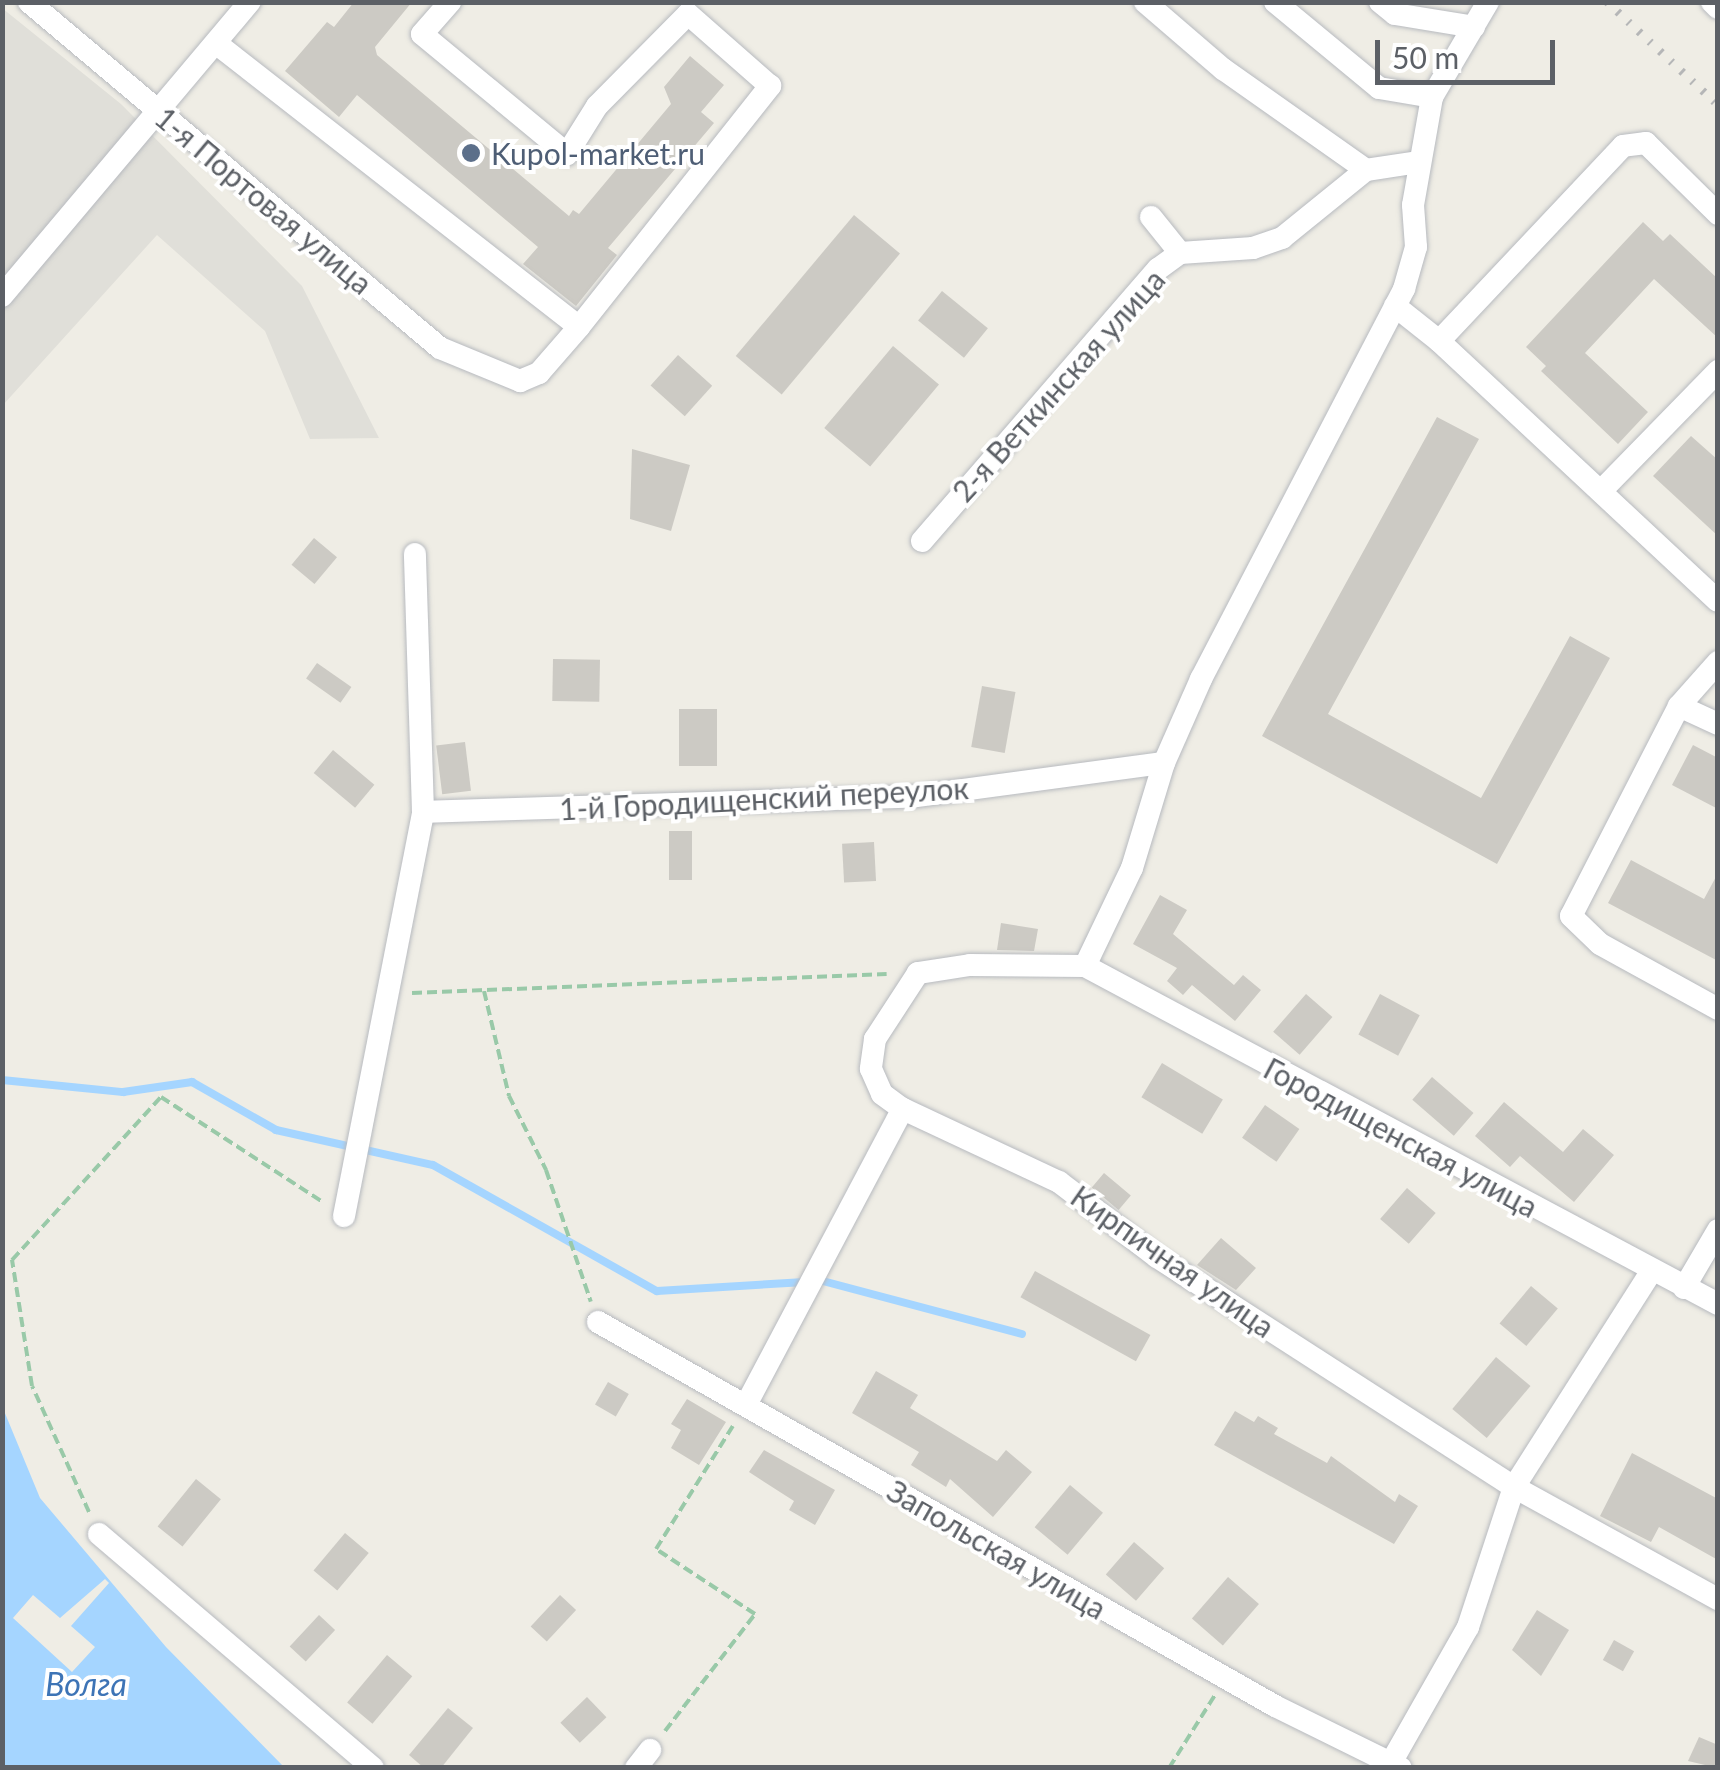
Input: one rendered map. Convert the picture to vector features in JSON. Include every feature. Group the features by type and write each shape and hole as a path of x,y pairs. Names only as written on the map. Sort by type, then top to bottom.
{"street":[{"name":"1-я Портовая улица","path":"29,2 440,348 510,380 538,373 579,327"},
{"path":"2,296 162,114 250,2"},
{"path":"217,44 579,327 770,86 688,14 597,106 567,154 422,34 450,2"},
{"path":"1145,2 1223,69 1366,170 1419,162"},
{"path":"1275,2 1379,88 1432,97"},
{"path":"1380,2 1395,14 1474,28"},
{"path":"918,973 970,964 1085,966 1132,868 1164,763 1201,679 1395,306 1416,247 1419,162 1432,97 1488,2"},
{"path":"1712,2 1718,8"},
{"path":"1438,342 1623,146 1646,143 1718,214"},
{"name":"2-я Веткинская улица","path":"922,540 1081,353 1180,254 1253,248 1282,238 1366,170"},
{"path":"1151,217 1180,254"},
{"path":"1395,306 1718,601"},
{"path":"1602,491 1718,371"},
{"path":"344,1216 423,812 416,554"},
{"path":"1718,662 1679,706 1571,916 1600,944 1718,1010"},
{"path":"1679,706 1718,724"},
{"name":"1-й Городищенский переулок","path":"423,812 911,796 1164,763"},
{"name":"Городищенская улица","path":"1085,966 1651,1272 1718,1304"},
{"name":"Кирпичная улица","path":"918,973 875,1039 872,1069 882,1094 903,1109 1059,1182 1157,1257 1514,1486 1718,1599"},
{"path":"746,1405 903,1109"},
{"path":"1684,1288 1718,1230"},
{"path":"1393,1765 1468,1627 1514,1486 1651,1272"},
{"name":"Запольская улица","path":"598,1322 1225,1678 1393,1765"},
{"path":"99,1534 374,1768"}],"path":[{"path":"388,994 918,973"},
{"path":"484,991 510,1096 566,1228 598,1322"},
{"path":"99,1534 32,1386 12,1260 162,1097 344,1216"},
{"path":"643,1759 755,1614 656,1549 746,1405"},
{"path":"1170,1768 1225,1678"}],"shaded area":[{"path":"2,8 121,104 302,286 379,438 310,439 265,331 157,235 3,405"}],"water":[{"name":"Волга","path":"2,1406 40,1498 166,1647 284,1767 3,1767"}],"pier":[{"path":"105,1579 109,1583 71,1626 95,1647 72,1672 13,1618 33,1595 60,1618"}],"building":[{"path":"354,2 412,2 375,47 377,55 569,216 573,210 579,214 671,104 664,87 690,56 724,85 701,112 714,123 608,248 617,255 576,306 523,264 538,247 357,95 339,117 285,71 327,22 334,27"},
{"path":"854,215 900,254 782,395 736,356"},
{"path":"1643,222 1663,241 1670,234 1718,279 1718,338 1654,279 1585,353 1648,412 1618,444 1541,371 1546,366 1526,347"},
{"path":"942,291 988,328 964,358 918,321"},
{"path":"893,346 939,385 870,467 824,428"},
{"path":"678,355 712,386 685,416 651,385"},
{"path":"1437,417 1479,439 1328,714 1481,798 1570,636 1610,658 1497,864 1262,736"},
{"path":"1691,436 1718,460 1718,536 1653,476"},
{"path":"632,449 690,465 671,531 630,519"},
{"path":"314,538 337,557 314,584 292,565"},
{"path":"553,659 600,660 599,702 552,701"},
{"path":"317,663 351,687 341,703 306,679"},
{"path":"982,686 1015,692 1005,753 971,747"},
{"path":"679,709 717,709 717,766 679,766"},
{"path":"465,742 471,791 442,794 436,746"},
{"path":"1693,745 1718,758 1718,809 1672,785"},
{"path":"333,750 374,785 355,808 314,773"},
{"path":"669,831 692,831 692,880 669,880"},
{"path":"874,842 876,881 844,883 842,844"},
{"path":"1631,860 1704,899 1718,873 1718,961 1608,903"},
{"path":"1160,895 1187,910 1173,934 1234,985 1243,975 1261,990 1235,1021 1192,985 1183,995 1167,981 1177,968 1133,944"},
{"path":"1001,923 1038,929 1034,951 997,950"},
{"path":"1306,994 1332,1017 1300,1055 1273,1032"},
{"path":"1380,994 1420,1015 1398,1056 1358,1035"},
{"path":"1162,1063 1223,1100 1202,1134 1141,1097"},
{"path":"1432,1077 1474,1113 1454,1136 1412,1100"},
{"path":"1504,1102 1563,1152 1583,1129 1614,1155 1574,1202 1520,1156 1510,1167 1475,1136"},
{"path":"1265,1105 1299,1129 1276,1162 1242,1138"},
{"path":"1104,1173 1131,1195 1119,1210 1092,1188"},
{"path":"1407,1188 1436,1213 1409,1244 1380,1219"},
{"path":"1221,1238 1256,1268 1236,1290 1197,1265"},
{"path":"1035,1271 1150,1335 1136,1361 1020,1297"},
{"path":"1531,1286 1558,1308 1526,1346 1500,1324"},
{"path":"1496,1357 1530,1386 1487,1438 1452,1409"},
{"path":"876,1371 918,1395 910,1408 997,1461 1006,1450 1032,1472 993,1517 950,1479 946,1487 911,1465 919,1452 852,1413"},
{"path":"608,1382 629,1394 616,1417 595,1405"},
{"path":"687,1399 726,1422 699,1465 671,1448 681,1430 671,1424"},
{"path":"1235,1411 1254,1422 1258,1416 1278,1428 1274,1434 1327,1463 1331,1456 1395,1502 1399,1494 1418,1506 1394,1544 1214,1445"},
{"path":"764,1450 835,1490 815,1525 789,1510 794,1501 749,1472"},
{"path":"1632,1453 1718,1499 1718,1560 1659,1527 1651,1542 1600,1516"},
{"path":"196,1479 221,1499 182,1547 158,1526"},
{"path":"1070,1485 1103,1513 1068,1555 1035,1527"},
{"path":"345,1533 369,1553 337,1590 314,1571"},
{"path":"1134,1542 1164,1568 1136,1601 1106,1574"},
{"path":"1228,1577 1259,1604 1223,1645 1192,1619"},
{"path":"560,1595 576,1610 547,1641 531,1626"},
{"path":"1537,1610 1569,1630 1541,1676 1512,1650"},
{"path":"319,1615 335,1630 306,1661 290,1646"},
{"path":"1614,1640 1634,1651 1623,1671 1603,1660"},
{"path":"387,1655 412,1676 372,1724 347,1702"},
{"path":"587,1697 606,1717 580,1743 560,1723"},
{"path":"448,1708 473,1728 441,1768 424,1768 409,1755"},
{"path":"1699,1737 1718,1745 1718,1768 1688,1761"}],"waterway":[{"path":"2,1080 123,1092 192,1082 276,1130 433,1165 657,1291 805,1282"},
{"path":"819,1280 1022,1334"}],"railway":[{"path":"1607,2 1718,105"}],"place":[{"name":"Kupol-market.ru","path":"471,153"}]}
